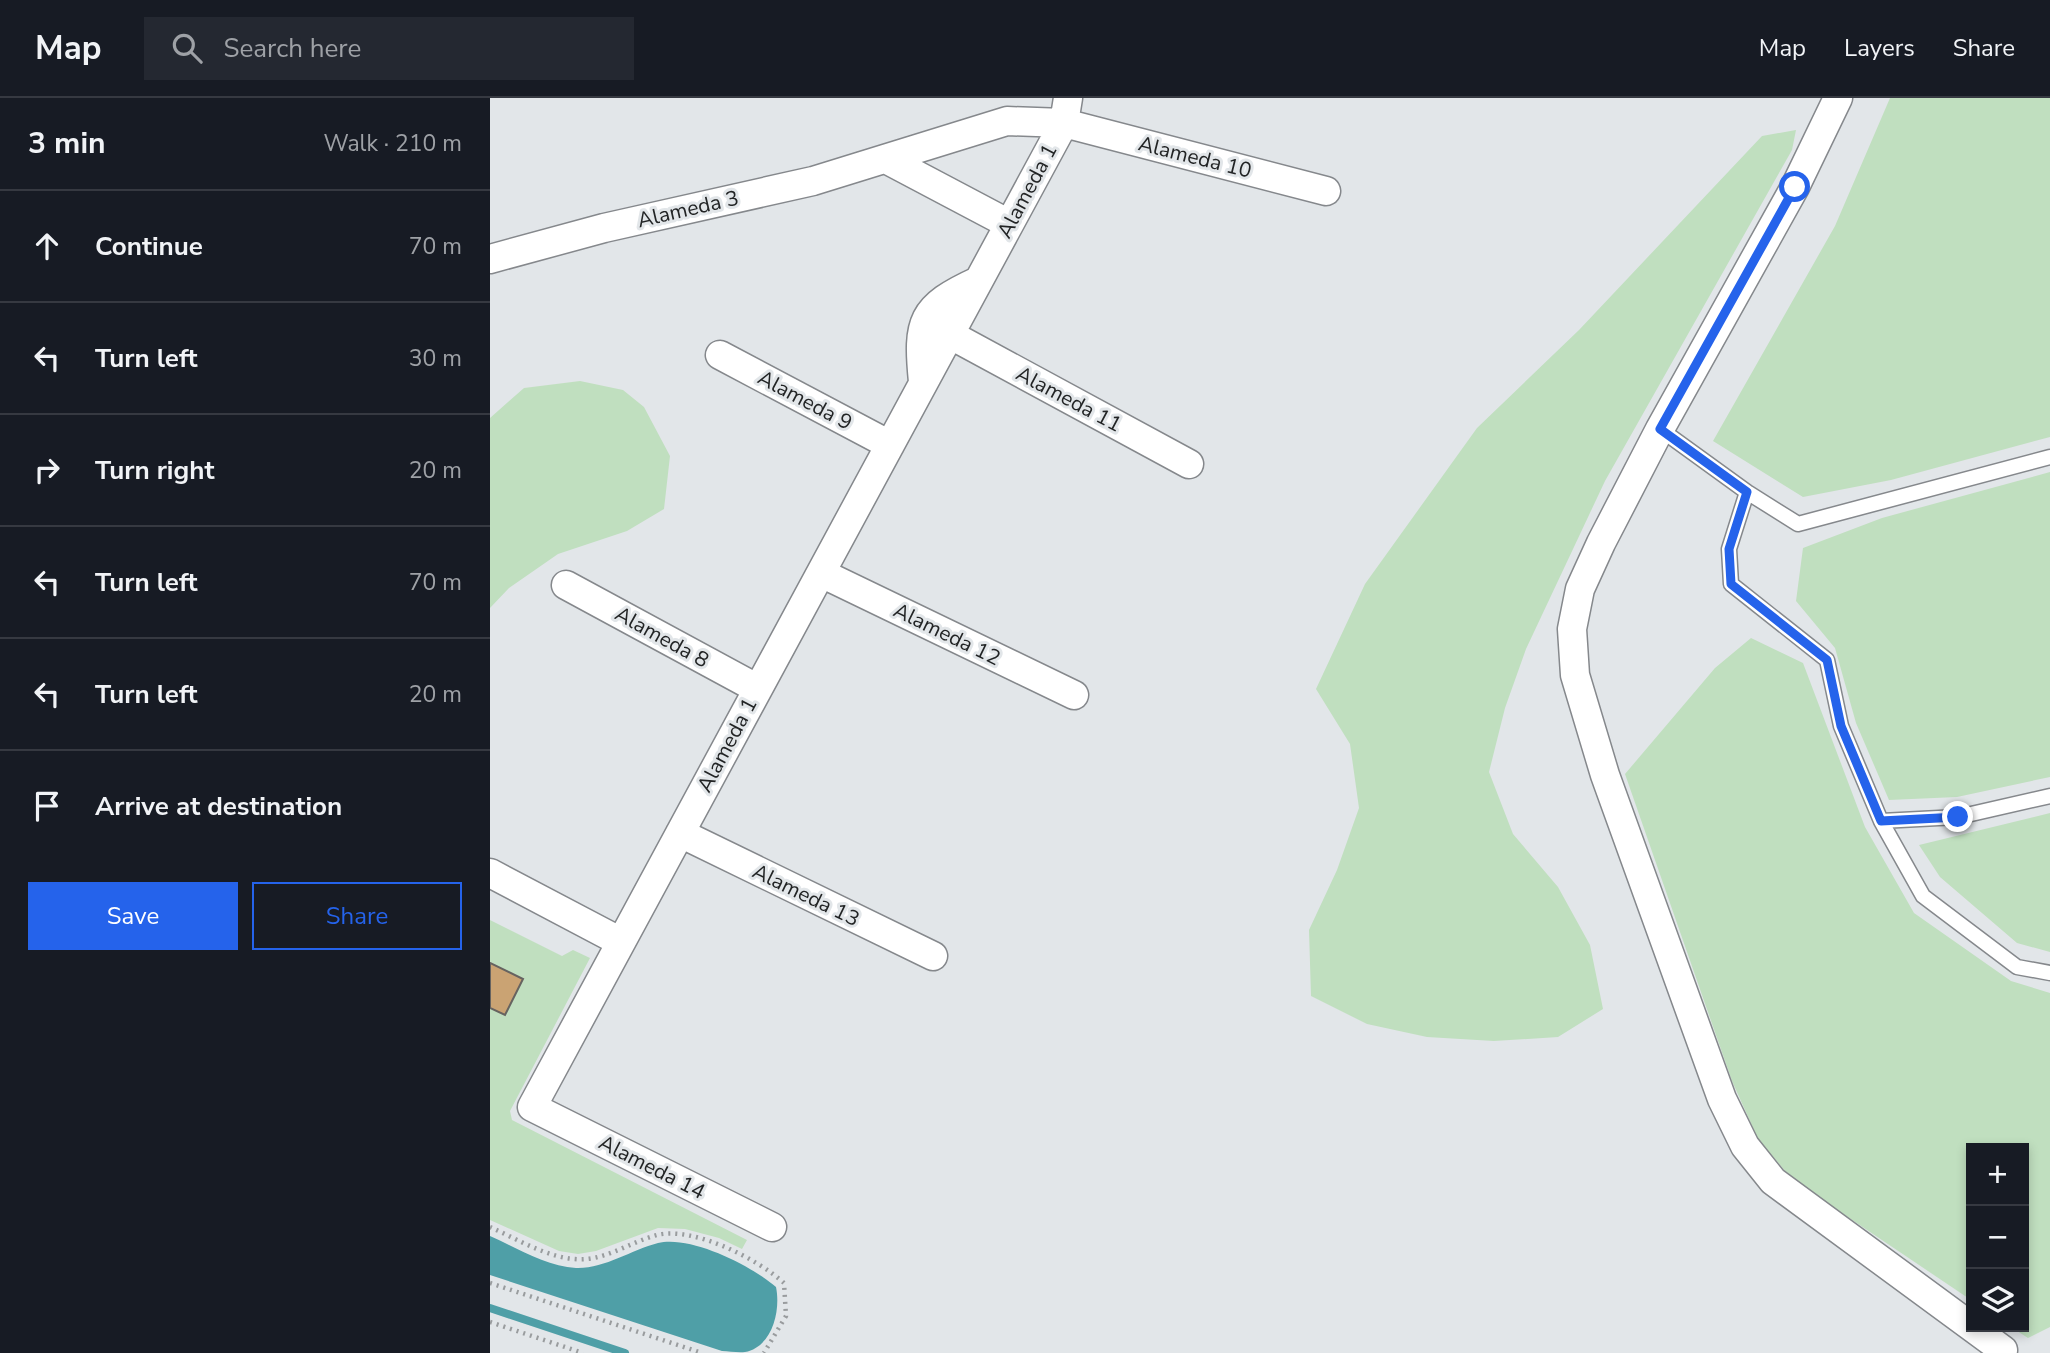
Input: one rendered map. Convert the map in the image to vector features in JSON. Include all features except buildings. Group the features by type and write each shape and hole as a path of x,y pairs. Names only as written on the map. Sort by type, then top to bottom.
{"street":[{"path":"1838,98 1795,187 1660,429 1580,589 1572,629 1575,675 1605,775 1722,1099 1745,1146 1773,1181 2003,1349"},
{"name":"Alameda 3","path":"492,262 604,228 813,181 1007,121 1066,111"},
{"name":"Alameda 10","path":"1066,111 1326,191"},
{"name":"Alameda 1","path":"531,1107 1010,224 1066,111"},
{"path":"886,159 1010,224"},
{"path":"923,382 920,349 922,328 932,309 948,295 978,281"},
{"name":"Alameda 11","path":"949,334 1189,464"},
{"name":"Alameda 9","path":"720,355 890,445"},
{"name":"Alameda 12","path":"821,573 1074,695"},
{"name":"Alameda 8","path":"566,585 758,689"},
{"name":"Alameda 13","path":"680,833 933,956"},
{"path":"490,873 621,942"},
{"name":"Alameda 14","path":"531,1107 772,1227"}],"lane":[{"path":"1660,429 1747,492 1798,524 2050,457"},
{"path":"1747,492 1729,549 1731,584 1827,660 1841,726 1881,821 1923,896 2017,967 2050,974"},
{"path":"1881,821 1958,817 2050,796"}],"path":[{"path":"490,1227 557,1257 578,1260 598,1257 659,1234 684,1235 717,1244 769,1270 783,1283 786,1317 764,1353"},
{"path":"490,1283 702,1353"},
{"path":"490,1322 583,1353"}],"green space":[{"path":"1890,98 2050,98 2050,437 1891,480 1803,497 1713,441 1835,226"},
{"path":"1796,130 1792,150 1605,481 1526,649 1505,708 1489,772 1513,834 1558,887 1590,945 1603,1009 1558,1037 1494,1041 1427,1037 1367,1024 1311,996 1309,930 1337,870 1359,808 1350,744 1316,689 1365,584 1477,428 1579,330 1762,136"},
{"path":"580,381 623,390 644,407 670,456 664,509 627,531 558,554 509,588 490,608 490,418 524,388"},
{"path":"2050,472 2050,777 1957,797 1889,800 1856,723 1835,648 1796,601 1803,548 1882,518"},
{"path":"1751,638 1803,663 1865,827 1914,913 2011,981 2050,993 2050,1327 2028,1338 2019,1332 2029,1332 2029,1143 1966,1143 1966,1297 1824,1201 1785,1171 1758,1139 1732,1081 1625,774 1715,668"},
{"path":"2050,813 2050,952 2017,943 1940,877 1919,845"},
{"path":"490,920 562,956 573,950 590,958 510,1111 512,1120 747,1240 742,1249 719,1238 685,1229 658,1228 596,1251 578,1254 559,1251 490,1220"}],"water":[{"path":"490,1236 543,1260 576,1268 597,1266 658,1243 672,1242 704,1248 752,1270 776,1287 776,1317 768,1336 754,1349 742,1352 722,1351 490,1275"}],"waterway":[{"path":"490,1308 625,1353"}],"route":[{"path":"1795,187 1660,429 1747,492 1729,549 1731,584 1770,618 1827,660 1841,726 1881,821 1958,817"}]}
